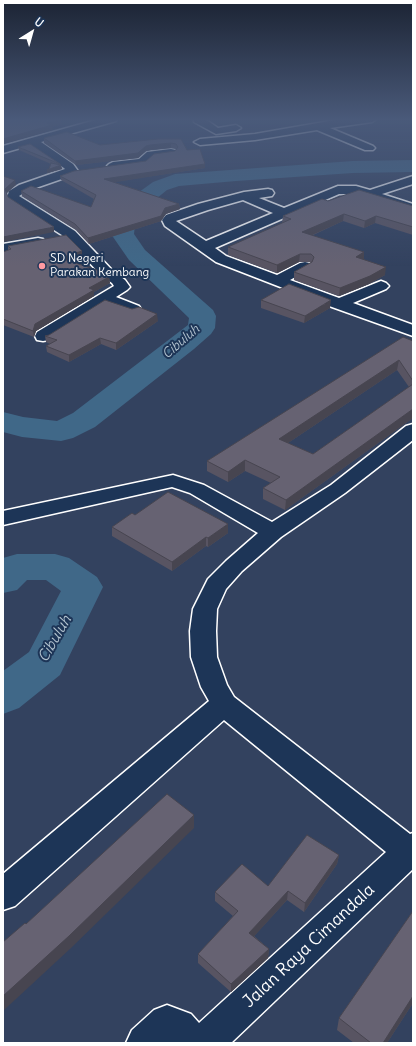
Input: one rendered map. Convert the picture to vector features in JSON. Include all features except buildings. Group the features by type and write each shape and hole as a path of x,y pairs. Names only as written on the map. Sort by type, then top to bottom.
{"street":[{"path":"43,336 122,286 118,280 107,273 70,234 13,198 13,194 23,188 79,171 73,168"},
{"path":"368,195 413,180"},
{"path":"205,246 324,194 338,190 356,190 413,208"},
{"path":"268,193 244,196 203,207 169,220 170,223 205,246 221,259 277,282 413,331"},
{"path":"244,196 283,212"},
{"path":"3,248 70,234"},
{"path":"277,282 305,266"},
{"path":"338,304 381,286"},
{"path":"104,298 134,309"},
{"path":"412,852 224,704 214,687 204,657 203,631 205,609 216,585 234,566 273,532 338,489 413,430"},
{"path":"3,518 173,481 197,489 273,532"},
{"path":"3,895 224,704"},
{"name":"Jalan Raya Cimandala","path":"204,1043 412,852"},
{"path":"145,1043 167,1023 178,1028 192,1043"}],"waterway":[{"name":"Cibuluh","path":"3,422 22,427 61,431 84,420 184,343 201,328 203,316 137,255 122,234 125,213 160,186 175,180 341,168"},
{"name":"Cibuluh","path":"3,580 17,567 55,567 83,587 45,663 3,696"}],"place":[{"name":"SD Negeri Parakan Kembang","path":"42,266"}]}
